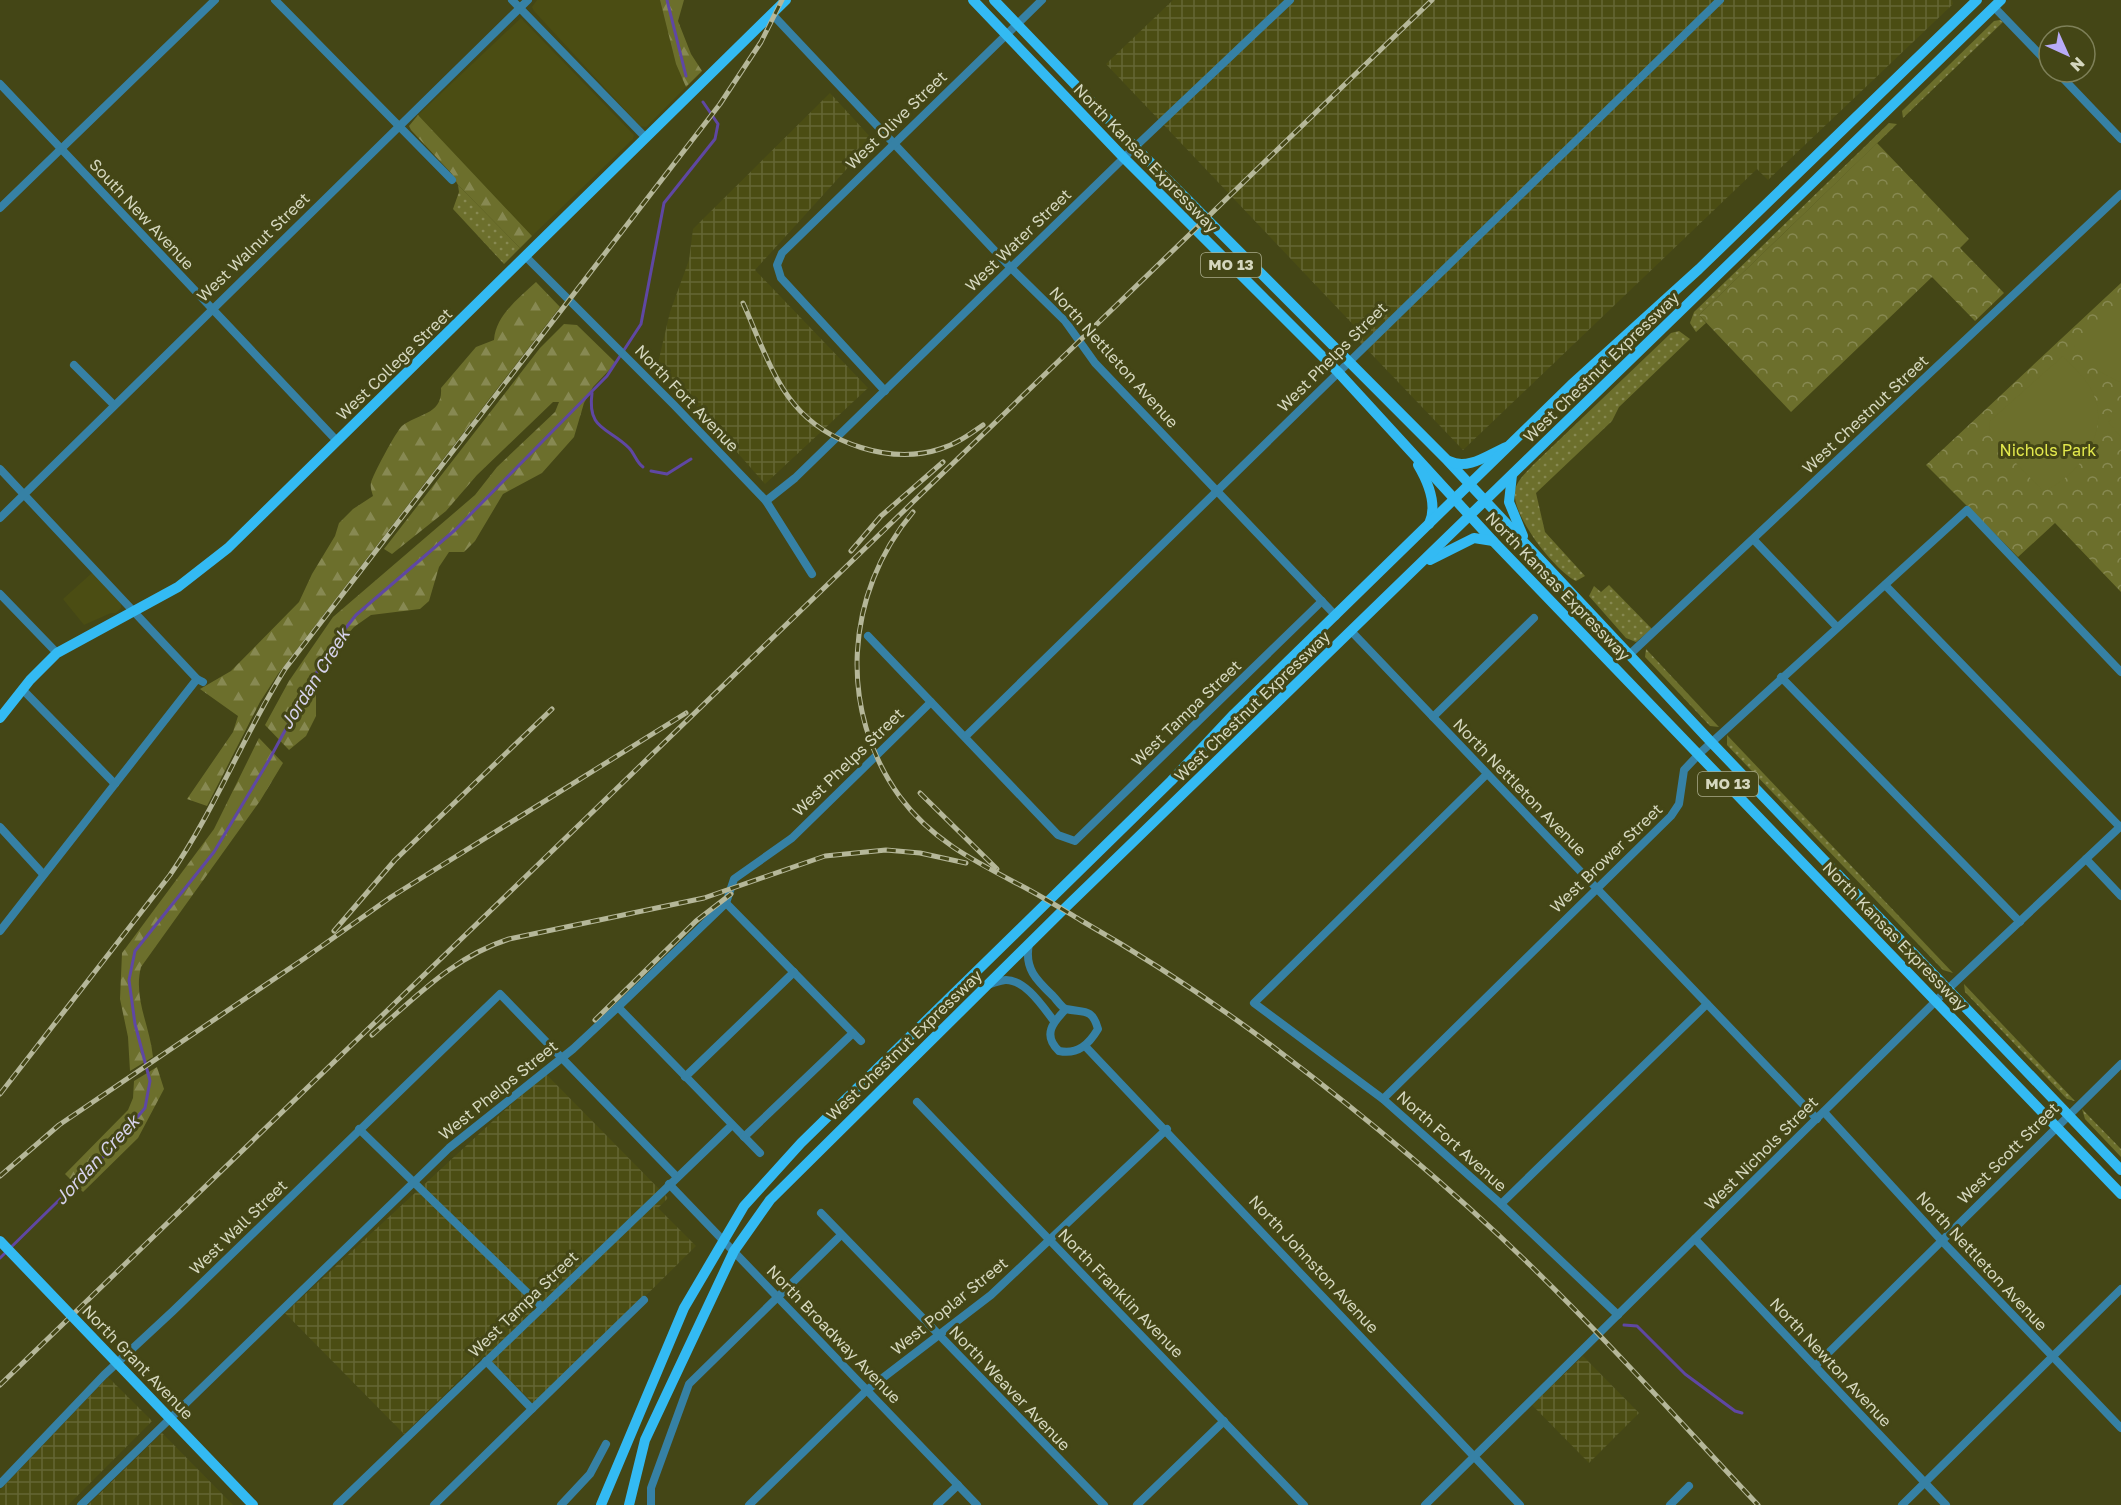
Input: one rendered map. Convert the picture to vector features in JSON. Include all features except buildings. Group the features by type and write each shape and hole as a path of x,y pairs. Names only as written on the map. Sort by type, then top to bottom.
{"main road":[{"name":"West College Street","path":"0,718 22,689 57,653 178,587 216,559 786,0"},
{"name":"North Kansas Expressway","path":"973,0 1124,158 1338,372 1493,541 1700,753 2121,1194"},
{"name":"North Kansas Expressway","path":"994,0 1134,147 1350,360 1447,460 1711,742 2121,1170"},
{"name":"West Chestnut Expressway","path":"601,1505 684,1308 744,1206 801,1143 1571,385 1699,269 1977,0"},
{"name":"West Chestnut Expressway","path":"629,1505 645,1440 734,1251 777,1192 1029,943 1998,3"},
{"path":"1447,460 1456,464 1470,463 1512,444"},
{"path":"1407,447 1420,469 1432,502 1433,515 1421,534"},
{"path":"1513,473 1510,479 1509,502 1530,550"},
{"path":"1416,567 1474,538 1493,541"},
{"name":"North Grant Avenue","path":"0,1241 253,1505"}],"street":[{"path":"0,208 215,0"},
{"path":"275,0 452,180"},
{"path":"513,0 645,138"},
{"name":"West Walnut Street","path":"0,518 528,0"},
{"name":"West Olive Street","path":"885,391 789,289 781,278 777,265 782,253 792,241 1042,0"},
{"name":"West Water Street","path":"766,501 795,478 1134,147 1290,0"},
{"name":"West Phelps Street","path":"966,736 1720,0"},
{"path":"1998,3 2037,50"},
{"name":"North Nettleton Avenue","path":"772,14 1011,268 1065,321 1095,363 1336,616"},
{"name":"South New Avenue","path":"0,84 337,441"},
{"path":"2068,84 2121,139"},
{"name":"West Chestnut Street","path":"1629,655 2121,194"},
{"name":"North Fort Avenue","path":"525,256 629,359 766,501 812,574"},
{"path":"74,365 114,405"},
{"path":"0,469 200,681 115,784 0,931"},
{"name":"West Brower Street","path":"1383,1099 1677,809 1682,775 1700,753 1780,677 1967,510 2121,672"},
{"path":"1754,540 1837,627"},
{"path":"1885,585 2120,827"},
{"path":"0,594 57,653"},
{"name":"West Tampa Street","path":"966,736 1058,835 1075,841 1322,601"},
{"path":"1433,717 1534,618"},
{"name":"North Nettleton Avenue","path":"1351,631 1817,1119"},
{"path":"868,636 966,736"},
{"path":"1780,677 2019,922"},
{"path":"22,689 115,784"},
{"name":"West Phelps Street","path":"81,1505 413,1182 449,1148 560,1058 618,1007 726,903 734,879 792,838 931,702"},
{"name":"North Fort Avenue","path":"1487,774 1254,1003 1383,1099 1501,1204 1618,1315"},
{"path":"0,827 43,874"},
{"name":"West Nichols Street","path":"1425,1505 1948,989 2120,827"},
{"path":"2086,859 2121,896"},
{"path":"726,903 861,1041"},
{"path":"1029,943 1026,956 1030,971 1066,1009 1083,1010 1092,1014 1096,1022 1098,1029 1085,1046 1077,1051 1059,1051 1049,1037 1049,1030 1054,1021 1066,1009"},
{"path":"686,1077 794,972"},
{"path":"986,986 1006,980 1017,984 1027,990 1054,1021"},
{"name":"West Wall Street","path":"0,1484 126,1353 500,994 560,1058"},
{"path":"1501,1204 1707,1004"},
{"path":"618,1007 760,1153"},
{"path":"744,1137 853,1033"},
{"name":"North Johnston Avenue","path":"1085,1046 1167,1129 1520,1505"},
{"path":"560,1058 677,1177"},
{"name":"West Scott Street","path":"1815,1366 2121,1064"},
{"name":"North Franklin Avenue","path":"917,1102 1304,1505"},
{"name":"North Nettleton Avenue","path":"1824,1112 1941,1240 2121,1428"},
{"name":"West Tampa Street","path":"337,1505 540,1306 732,1125"},
{"path":"359,1129 540,1306"},
{"name":"West Poplar Street","path":"749,1505 867,1390 991,1295 1167,1129"},
{"name":"North Broadway Avenue","path":"669,1184 977,1505"},
{"name":"North Weaver Avenue","path":"821,1213 840,1236 1104,1505"},
{"path":"651,1505 651,1488 689,1384 840,1236"},
{"name":"North Newton Avenue","path":"1695,1239 1946,1505"},
{"path":"1902,1505 2121,1289"},
{"path":"434,1505 644,1300"},
{"path":"486,1361 532,1409"},
{"path":"1137,1505 1224,1421"},
{"path":"561,1505 590,1474 606,1444"},
{"path":"937,1505 958,1485"},
{"path":"1670,1505 1689,1486"}],"shaded area":[{"path":"537,0 660,0 676,64 686,87 646,127 640,126 534,11 532,7"},
{"path":"1173,0 1952,0 1953,4 1768,180 1757,169 1463,450 1358,340 1363,335 1106,64"},
{"path":"521,18 634,135 633,139 532,236 418,115"},
{"path":"830,93 873,140 755,270 868,388 765,484 658,363 670,312 689,260 693,229"},
{"path":"93,572 121,604 121,608 116,613 84,625 63,599"},
{"path":"545,1073 668,1198 658,1208 696,1246 535,1405 485,1355 404,1434 285,1313"},
{"path":"1583,1356 1639,1413 1589,1463 1532,1405"},
{"path":"108,1377 152,1421 68,1505 0,1505 0,1490"},
{"path":"162,1433 233,1505 88,1505"}],"green space":[{"path":"660,0 684,0 678,21 691,54 702,71 686,87 676,64"},
{"path":"1994,21 2003,22 1903,118 1902,111"},
{"path":"418,115 532,236 520,248 458,185 452,174 411,130 409,126"},
{"path":"1889,123 1897,124 1699,315 1706,323 1696,332 1690,323 1694,312"},
{"path":"1877,143 1969,239 1960,248 2004,293 1975,321 1932,277 1791,412 1699,315"},
{"path":"458,185 520,248 504,264 453,209 459,192"},
{"path":"536,282 560,307 278,674 260,702 207,806 187,799 233,732 238,716 200,689 231,671 299,602 312,574 335,536 339,523 353,509 373,496 372,479 399,429 438,404 441,388 476,347 494,340 503,315"},
{"name":"Nichols Park","path":"2121,283 2121,592 2055,523 2018,557 1926,465"},
{"path":"2121,300 2121,383 2097,370 2074,346"},
{"path":"564,324 577,325 616,363 593,387 584,403 574,437 542,473 503,494 475,541 464,552 449,552 439,567 429,601 420,609 371,615 354,627 333,651 316,678 316,716 306,736 289,750 265,725 289,681 333,617 475,495 497,467 555,412 559,402 553,402 477,475 446,511 392,554 384,549 540,348"},
{"path":"1679,331 1690,339 1619,407 1612,421 1536,493 1545,532 1585,576 1576,581 1546,554 1527,527 1516,501 1517,484 1533,465 1671,333"},
{"path":"2063,356 2080,373 2093,393 2098,422 2095,437 2079,464 2069,475 2043,491 1989,435 1990,421"},
{"path":"2113,411 2121,415 2121,437 2108,422 2111,420 2107,416"},
{"path":"1609,585 1652,629 1636,642 1626,638 1589,596 1594,586 1601,592"},
{"path":"1646,649 1719,727 1710,726 1645,657"},
{"path":"1727,735 1953,973 1943,970 1727,745"},
{"path":"259,738 283,763 260,801 141,967 140,1001 153,1057 130,1071 128,1037 120,999 122,953 214,829"},
{"path":"1964,984 2075,1101 2067,1099 1965,992"},
{"path":"157,1067 164,1089 138,1138 83,1192 65,1174 128,1110 133,1098 134,1081"},
{"path":"2082,1109 2121,1149 2121,1157 2085,1119"}],"waterway":[{"name":"Jordan Creek","path":"667,0 686,76"},
{"name":"Jordan Creek","path":"0,1258 104,1156 145,1108 150,1081 135,1024 129,980 135,951 214,852 269,760 330,648 356,615 455,530 607,376 641,324 664,203 715,139 718,124 703,102"},
{"path":"592,393 591,405 596,421 629,448 643,467"},
{"path":"651,471 667,474 691,459"},
{"path":"1624,1325 1637,1326 1685,1374 1735,1411 1742,1413"}],"railway":[{"path":"0,1094 170,875 201,825 285,669 720,104 761,42 782,0"},
{"path":"0,1385 1432,0"},
{"path":"743,303 778,381 786,393 808,418 842,440 861,448 881,452 921,453 952,445 983,425"},
{"path":"851,551 881,516 943,462"},
{"path":"913,512 890,544 873,578 862,615 857,652 858,690 866,727 880,763 900,797 912,812 955,848 1044,898 1208,1000 1280,1052 1377,1128 1471,1209 1531,1266 1758,1505"},
{"path":"334,931 395,860 552,709"},
{"path":"0,1176 59,1125 391,897 686,713"},
{"path":"920,793 997,869"},
{"path":"372,1035 419,993 452,968 470,956 509,939 704,898 825,856 886,850 920,853 966,863"},
{"path":"595,1020 696,921 731,894"}]}
